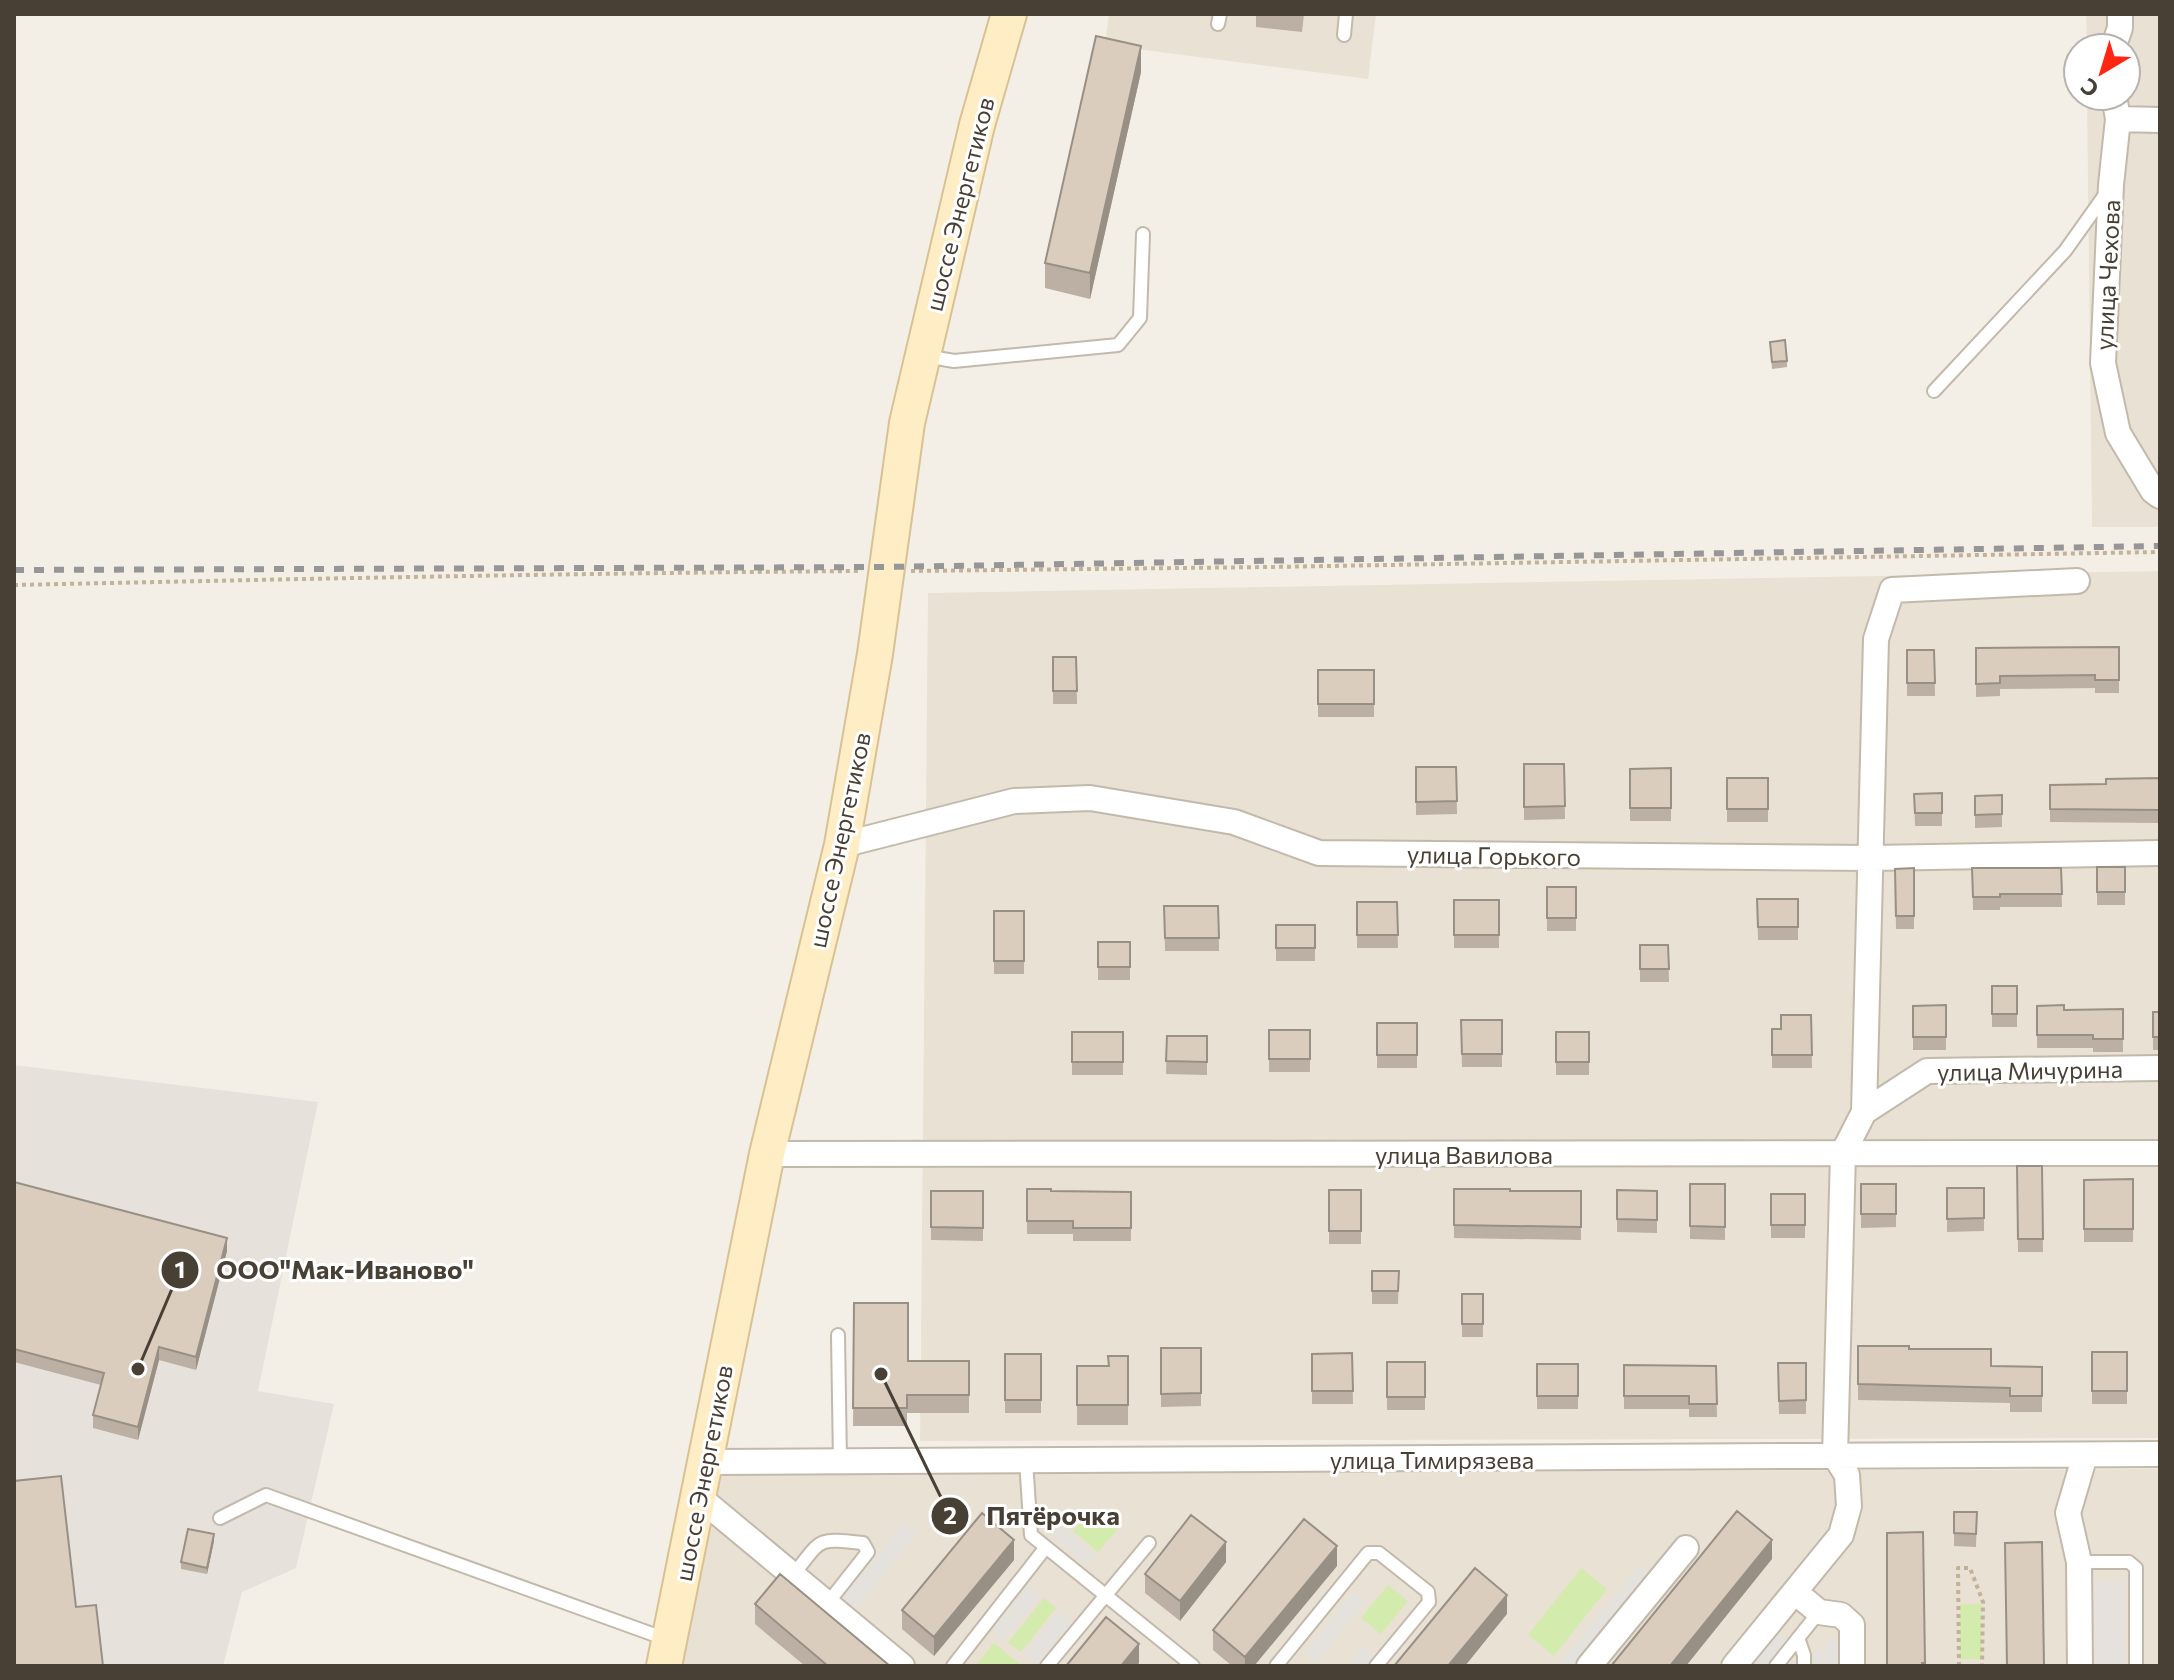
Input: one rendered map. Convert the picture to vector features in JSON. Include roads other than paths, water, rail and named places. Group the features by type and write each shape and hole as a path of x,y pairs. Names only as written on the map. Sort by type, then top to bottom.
{"main road":[{"name":"шоссе Энергетиков","path":"666,1653 700,1498 703,1462 767,1154 842,845 875,654 907,423 977,125 1009,14"}],"street":[{"name":"улица Чехова","path":"2116,112 2103,363 2118,433 2157,493"},
{"path":"2131,112 2160,120"},
{"path":"1734,1666 1841,1535 1849,1506 1847,1475 1835,1456 1843,1153 1864,1112 1876,639 1892,590 2077,581"},
{"name":"улица Горького","path":"842,845 1014,801 1090,798 1234,822 1319,853 1871,858 2160,853"},
{"name":"улица Мичурина","path":"1864,1112 1927,1071 2160,1068"},
{"name":"улица Вавилова","path":"767,1154 2160,1153"},
{"name":"улица Тимирязева","path":"703,1462 2160,1454"},
{"path":"2080,1666 2079,1562 2068,1513 2085,1455"},
{"path":"700,1498 902,1666"},
{"path":"1589,1666 1686,1548"},
{"path":"1795,1592 1819,1612 1841,1615 1852,1625 1852,1666"}],"lane":[{"path":"1344,35 1346,14"},
{"path":"1934,391 2065,251 2111,185"},
{"path":"923,355 954,361 1118,345 1140,318 1143,234"},
{"path":"838,1335 840,1462"},
{"path":"1026,1461 1031,1535 1193,1666"},
{"path":"220,1518 266,1495 666,1653"},
{"path":"793,1575 819,1543 826,1539 863,1543 868,1552 827,1604"},
{"path":"1047,1666 1149,1543"},
{"path":"953,1666 1046,1547"},
{"path":"1276,1666 1368,1553 1379,1553 1428,1592 1429,1602 1376,1666"},
{"path":"2079,1562 2129,1562 2136,1568 2136,1666"},
{"path":"1776,1666 1819,1612"},
{"path":"1798,1638 1804,1666"}],"railway":[{"path":"14,570 886,567 2160,546"}],"place":[{"name":"ООО\"Мак-Иваново\"","path":"138,1369"},
{"name":"Пятёрочка","path":"881,1374"}]}
